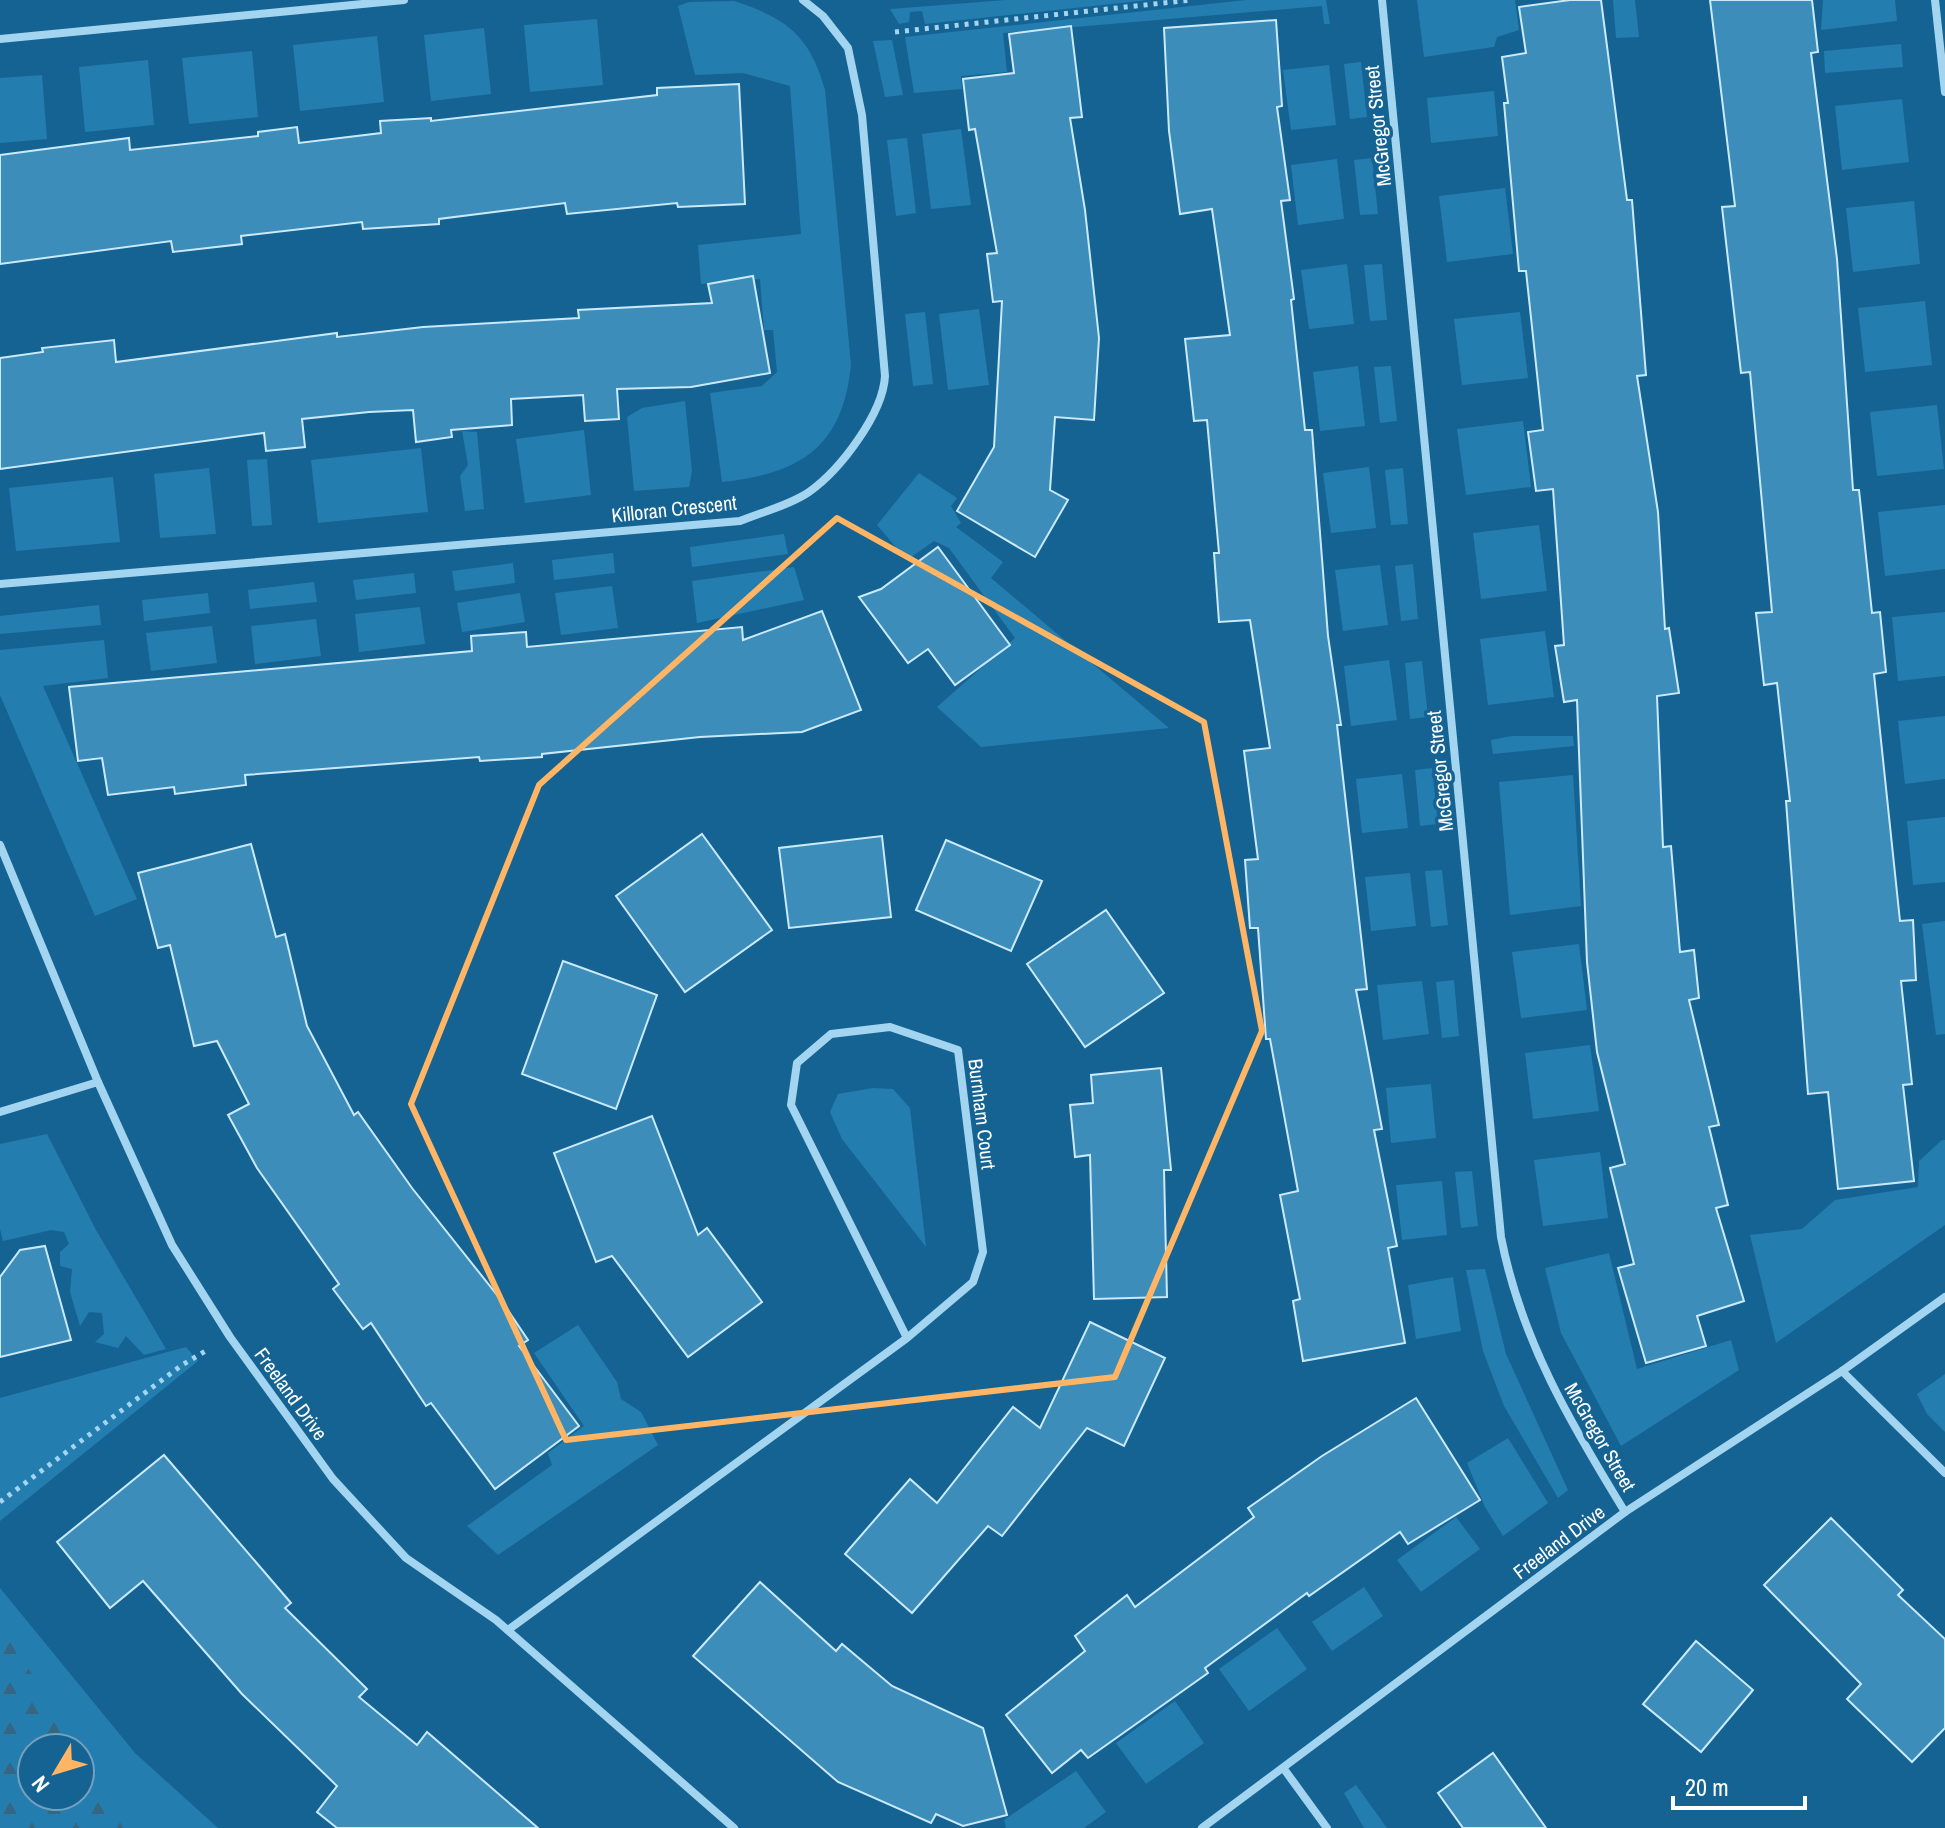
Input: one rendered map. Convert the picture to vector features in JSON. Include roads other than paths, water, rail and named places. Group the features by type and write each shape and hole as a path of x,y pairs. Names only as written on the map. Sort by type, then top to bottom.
{"street":[{"path":"0,39 404,0"},
{"name":"Killoran Crescent","path":"0,584 740,521 809,491 864,435 884,395 885,376 862,115 848,48 823,16 803,0"},
{"name":"McGregor Street","path":"1382,0 1501,1237 1544,1371 1569,1421 1625,1512"},
{"path":"1935,0 1945,92"},
{"name":"Freeland Drive","path":"0,845 98,1082 172,1245 230,1337 333,1479 397,1549 439,1583 508,1630 734,1828"},
{"name":"Burnham Court","path":"508,1630 907,1338 973,1282 983,1252 958,1050 890,1027 831,1034 797,1063 791,1105 907,1338"},
{"path":"0,1112 98,1082"},
{"name":"Freeland Drive","path":"1202,1828 1625,1512 1842,1371 1945,1297"},
{"path":"1842,1371 1945,1473"},
{"path":"1284,1769 1327,1828"}]}
